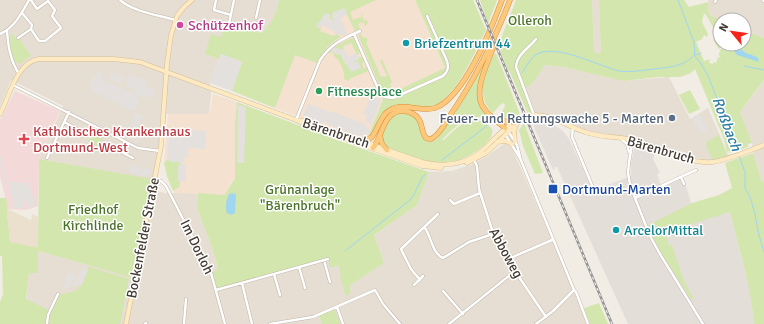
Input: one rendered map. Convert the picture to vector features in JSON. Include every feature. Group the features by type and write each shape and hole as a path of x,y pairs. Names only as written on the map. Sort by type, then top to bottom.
{"highway":[{"path":"361,141 371,138 385,115 396,108 403,106 429,109 436,108 460,86 495,19 502,0"},
{"path":"373,146 389,117 396,112 403,111 412,113 418,118 423,134 426,138 430,139 435,137 466,91 497,32 510,0"},
{"path":"497,32 479,94 482,106 506,131"},
{"path":"496,120 515,124"},
{"path":"373,146 377,130"},
{"path":"380,135 382,144 387,150"}],"main road":[{"path":"175,20 184,7 192,0"},
{"name":"Bockenfelder Straße","path":"126,324 160,152 166,72 175,20"},
{"name":"Bärenbruch","path":"0,114 13,85 27,63 37,59 128,60 140,62 296,120 310,127 428,164 454,164 476,155 515,124 534,115 551,118 596,135 633,140 648,144 687,159 706,162 714,162 764,146"},
{"name":"Bärenbruch","path":"296,120 304,121 361,141 422,166 432,168 450,168 474,160 486,153 506,131"},
{"path":"497,142 506,141 514,143 515,124"}],"street":[{"path":"0,34 15,23 30,0 37,8 48,1 55,10 52,16 61,28 43,41 39,41 31,29 32,25 22,13"},
{"path":"120,0 132,8 175,20"},
{"path":"216,0 214,10 231,15"},
{"path":"229,24 234,0"},
{"path":"256,18 260,0"},
{"path":"354,34 380,93 384,97 393,98 442,76 447,72 447,61 427,16"},
{"path":"18,38 31,29"},
{"path":"7,30 8,47 15,68 19,74"},
{"path":"296,120 320,60 324,54 332,46 360,31"},
{"path":"534,115 516,67 521,54 536,39"},
{"path":"13,85 138,148 160,152"},
{"path":"47,158 69,112"},
{"path":"64,122 83,132"},
{"path":"573,127 572,137 594,190"},
{"path":"506,131 514,143 552,240 576,292 588,324"},
{"path":"620,138 627,144 630,155"},
{"path":"633,140 628,173 635,198 650,236 704,324"},
{"path":"104,143 133,158"},
{"name":"Abboweg","path":"474,160 477,166 480,193 493,234 515,271 546,317"},
{"path":"635,198 696,170"},
{"path":"681,177 684,184"},
{"name":"Im Dorloh","path":"155,180 161,181 166,186 211,273 225,324"},
{"path":"450,200 454,204 480,193"},
{"path":"420,280 410,269 401,251 402,248 438,213"},
{"path":"424,228 439,256 443,258 469,242 493,234"},
{"path":"508,259 552,240"},
{"path":"216,290 328,259"},
{"path":"324,260 330,282"},
{"path":"299,267 305,288"},
{"path":"449,324 515,271"},
{"path":"274,274 280,295"},
{"path":"414,285 423,276"},
{"path":"242,283 252,324"},
{"path":"270,324 316,315 375,290 383,304 400,324"},
{"path":"536,324 546,317 574,290"},
{"path":"443,291 463,314"},
{"path":"47,324 48,316 58,294"},
{"path":"184,324 186,299"},
{"path":"336,307 342,324"},
{"path":"304,318 304,323"}],"shaded area":[{"path":"0,0 279,0 273,22 262,33 224,26 221,37 205,54 219,59 210,83 211,94 209,114 166,114 155,180 39,159 63,106 11,80 0,107"},
{"path":"376,0 415,0 445,69 384,97 368,137 362,138 330,129 275,108 295,54 317,63 328,46 338,39 314,29 318,20"},
{"path":"592,0 599,0 601,53 594,52"},
{"path":"708,0 764,0 764,38 752,33 752,12 712,12 712,16 709,15"},
{"path":"344,8 347,15 340,18 347,34 342,36 340,33 336,35 333,30 327,28 327,26 322,25 321,28 316,27 324,14 330,14 330,19 335,21 331,16 333,15 332,13"},
{"path":"334,47 341,50 344,49 348,57 356,53 359,59 351,63 358,61 361,68 352,72 350,69 349,70 347,63 345,61 344,62 341,55 332,52"},
{"path":"221,54 242,62 232,91 210,83"},
{"path":"545,65 564,67 623,81 669,77 690,119 708,108 729,157 703,162 701,159 688,156 683,157 648,144 600,136 534,112 524,89 532,84"},
{"path":"99,70 102,71 103,79 133,94 135,90 125,86 129,75 147,80 145,86 155,90 152,98 144,96 143,98 134,94 140,101 135,111 132,111 92,91 90,84"},
{"path":"109,72 116,75 115,77 118,74 124,76 122,83 109,80"},
{"path":"764,81 764,181 762,182 753,153 752,143 740,112"},
{"name":"Katholisches Krankenhaus Dortmund-West","path":"15,91 60,111 39,159 38,206 26,210 8,209 0,176 0,119"},
{"path":"213,94 237,102 235,122 235,179 230,183 229,189 225,195 175,193 167,176 164,163 168,114 210,114"},
{"path":"371,96 381,100 371,124 365,121 367,116 363,114"},
{"path":"308,104 365,124 370,131 366,136 357,135 327,124 324,121 322,124 303,116"},
{"path":"238,105 246,107 244,163 237,163"},
{"path":"136,113 143,116 137,128 135,127 133,131 141,136 138,143 132,140 132,137 130,136 129,138 124,136"},
{"path":"699,114 708,129 701,133 692,118"},
{"path":"531,120 551,123 563,131 569,139 593,191 631,176 631,163 635,146 655,153 653,159 660,173 657,174 661,185 683,177 697,221 730,212 751,296 754,324 628,324 557,167 554,167 555,170 553,170"},
{"path":"168,129 206,131 205,149 188,148 188,157 185,157 183,162 183,165 185,165 186,182 178,181 178,166 180,165 180,162 171,162 167,159 169,136 167,136"},
{"path":"505,143 513,150 588,324 24,324 29,273 38,273 38,251 135,279 149,211 156,191 165,193 198,193 197,208 216,259 217,271 328,259 338,265 340,278 347,296 349,286 384,263 374,235 417,205 429,172 451,171 471,165"},
{"path":"2,156 3,166 8,182 29,183 36,205 29,208 27,202 24,201 23,209 12,207 14,199 13,196 11,198 9,183 7,185 1,168 0,158"},
{"path":"132,165 140,167 140,170 142,170 142,168 152,170 151,174 146,174 146,177 138,175 136,172 135,174 130,173 130,171 128,171 129,167 131,168"},
{"path":"618,181 621,189 620,193 601,201 596,190"},
{"path":"8,209 31,220 32,214 38,217 38,249 10,242"},
{"path":"82,268 88,271 81,286 79,285 78,287 73,285"},
{"path":"69,272 76,275 69,288 66,289 62,287"}],"green space":[{"path":"279,0 376,0 350,12 353,20 362,17 361,14 364,13 362,15 364,21 367,20 368,23 365,26 363,22 358,24 360,29 347,35 355,31 344,8 332,16 335,22 330,19 330,15 326,15 316,27 321,28 320,31 333,36 338,34 340,37 328,46 317,63 295,55 275,108 232,91 242,62 221,54 219,59 205,54 211,34 221,37 224,26 262,33 274,18"},
{"path":"415,0 473,0 486,30 470,63 456,86 448,95 439,103 430,107 393,107 370,137 368,137 384,97 388,95 382,91 358,35 361,34 363,38 366,37 368,41 366,42 381,77 385,77 387,76 380,61 382,59 392,82 390,84 394,92 445,68"},
{"path":"480,0 497,0 488,24"},
{"name":"Olleroh","path":"516,0 592,0 594,52 601,53 599,0 684,0 689,7 708,2 709,15 712,16 712,25 704,13 702,22 708,34 707,37 704,35 702,39 696,42 704,61 710,59 709,63 713,64 713,62 716,63 718,57 721,58 719,55 720,52 752,52 752,33 764,38 764,80 740,112 752,143 748,144 748,147 730,153 729,151 727,152 724,139 695,69 691,73 680,77 658,77 623,81 564,67 545,65 532,84 524,89 534,112 528,114 498,46"},
{"path":"11,32 16,38 18,37 31,56 24,60 21,64 15,62 10,46"},
{"path":"351,38 354,39 360,52 358,55 351,43 343,46 344,49 342,50 334,47"},
{"path":"332,49 332,52 341,55 346,65 348,64 349,69 351,63 359,59 358,57 362,57 364,69 367,68 368,71 349,79 349,81 344,79 344,73 340,63 334,54 330,52 329,54 328,53"},
{"path":"496,53 521,117 516,119 499,117 505,106 504,103 500,105 493,113 484,100 483,85 493,55"},
{"path":"487,60 479,100 500,127 483,117 476,117 457,126 442,140 468,121 479,120 492,129 490,138 481,148 455,161 433,162 421,160 397,152 383,143 382,136 386,125 392,116 406,113 412,115 418,122 423,137 426,141 429,142 436,140 460,106"},
{"path":"690,90 700,109 689,114 679,95"},
{"name":"Grünanlage \"Bärenbruch\"","path":"237,102 340,141 429,172 417,205 374,235 384,263 349,286 351,293 346,296 340,278 338,265 330,268 328,260 216,290 211,273 217,270 216,259 197,208 198,193 225,195 235,179 235,122"},
{"path":"524,123 543,173 535,174 523,146 519,130"},
{"path":"93,134 103,139 99,147 88,142"},
{"path":"719,135 727,155 717,159 712,159 706,142"},
{"path":"753,153 762,182 764,181 764,324 754,324 747,282 730,212 665,232 669,246 672,245 683,278 694,299 691,299 661,253 648,226 692,203 719,195 732,188 725,163"},
{"name":"Friedhof Kirchlinde","path":"39,159 152,179 131,278 38,251 38,273 29,273 26,299 51,311 59,295 76,291 79,285 81,286 89,267 129,279 120,324 0,324 0,302 3,294 2,256 0,256 0,198 6,198 10,242 38,248"},
{"path":"167,160 180,162 180,165 178,166 178,181 180,181 180,185 173,191 164,163"},
{"path":"599,303 608,324 590,324 584,308"},
{"path":"335,310 340,324 322,324 319,315"}],"water":[{"path":"735,52 745,52 757,57 759,62 737,55"},
{"path":"231,193 236,194 236,196 235,213 231,215 226,211 226,205 227,199"}],"waterway":[{"name":"Roßbach","path":"678,0 694,42 695,56 709,78 738,153"},
{"path":"522,73 532,58 542,52 552,51 564,53 619,71 629,72 675,66 684,63 695,54"},
{"name":"Roßbach","path":"695,53 697,55 701,53"},
{"path":"744,66 764,70"},
{"path":"442,160 488,125"},
{"name":"Roßbach","path":"739,156 745,172 745,188 750,197 764,252"},
{"path":"345,251 410,200 425,174"}],"railway":[{"path":"477,0 612,324"}],"place":[{"name":"Schützenhof","path":"180,25"},
{"name":"Briefzentrum 44","path":"406,43"},
{"name":"Fitnessplace","path":"319,91"},
{"name":"Feuer- und Rettungswache 5 - Marten","path":"672,118"},
{"name":"Katholisches Krankenhaus Dortmund-West","path":"24,139"},
{"name":"Dortmund-Marten","path":"553,189"},
{"name":"ArcelorMittal","path":"616,230"}]}
